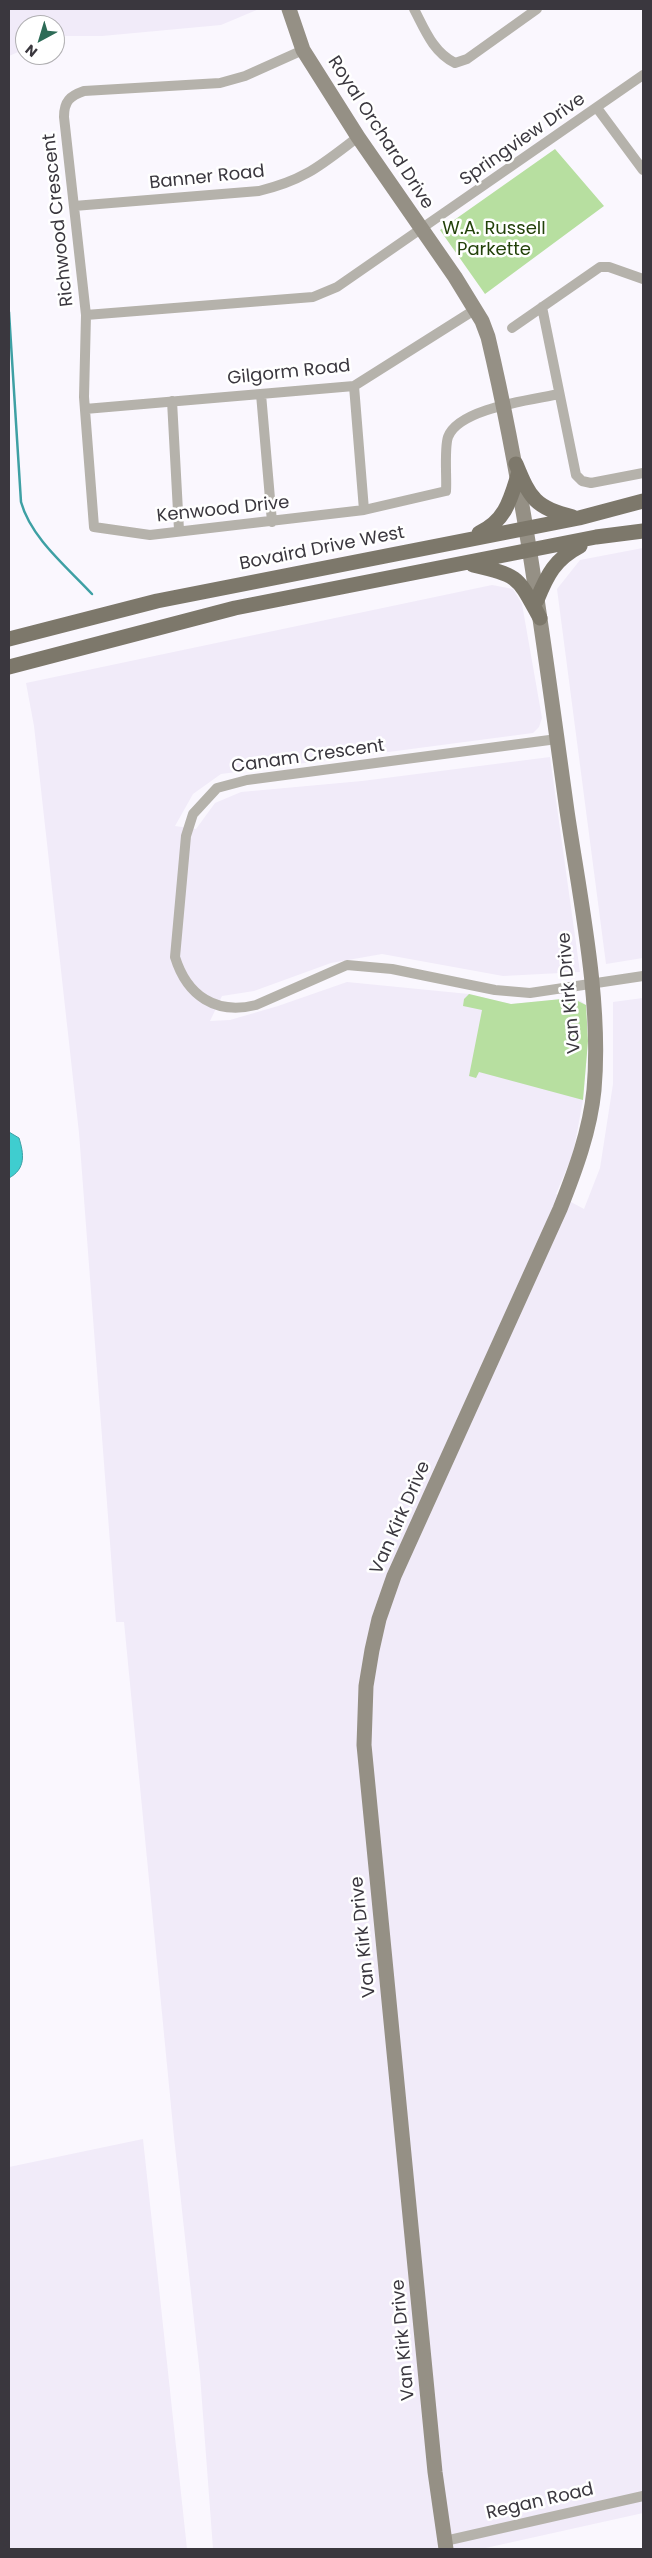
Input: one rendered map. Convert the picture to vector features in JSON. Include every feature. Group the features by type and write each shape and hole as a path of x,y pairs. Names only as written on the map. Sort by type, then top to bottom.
{"main road":[{"path":"517,470 528,493 535,502 550,511 579,518"},
{"path":"464,540 493,527 509,503 517,470"},
{"name":"Bovaird Drive West","path":"9,639 147,604 579,518 643,501"},
{"path":"9,667 235,608 529,552 596,537 643,531"},
{"path":"537,600 547,575 564,554 596,537"},
{"path":"467,563 502,571 515,579 523,587 540,618"}],"street":[{"name":"Royal Orchard Drive","path":"290,9 303,50 358,137 476,310 488,337 504,406 517,470 525,529"},
{"path":"414,9 435,48 443,57 456,63 467,60 537,9"},
{"name":"Richwood Crescent","path":"303,50 245,76 220,83 84,92 68,99 64,108 64,116 86,315 313,297 337,287 421,230"},
{"name":"Springview Drive","path":"421,230 643,75"},
{"path":"598,108 643,170"},
{"name":"Banner Road","path":"74,206 259,191 285,185 309,174 358,137"},
{"path":"512,328 600,267 609,267 643,279"},
{"path":"542,307 574,471 578,478 591,483 643,473"},
{"name":"Gilgorm Road","path":"85,409 354,386 476,310"},
{"name":"Kenwood Drive","path":"86,315 85,409 94,527 150,535 179,530 272,522 364,510 446,491 448,438 456,426 478,413 504,406"},
{"path":"354,386 364,510"},
{"path":"261,394 272,522"},
{"path":"504,406 559,394"},
{"path":"172,401 179,530"},
{"name":"Van Kirk Drive","path":"445,2545 435,2472 363,1727 366,1686 379,1619 394,1576 560,1210 576,1170 594,1091 596,1035 591,984 540,618 525,529"},
{"name":"Canam Crescent","path":"557,739 247,780 217,788 193,814 186,836 175,957 180,973 197,995 220,1007 235,1008 256,1005 347,965 392,969 495,990 530,993 591,984"},
{"path":"591,984 643,976"},
{"name":"Regan Road","path":"445,2545 643,2496"}],"shaded area":[{"path":"9,9 259,9 221,25 102,36 65,36 65,15 15,15 15,53 9,56"},
{"path":"643,548 643,958 606,964 557,589 580,560"},
{"path":"492,585 513,589 522,604 542,718 539,727 533,733 221,774 193,794 175,826 196,829 215,803 241,792 362,781 550,757 580,972 503,976 382,954 331,963 254,991 222,996 210,1021 230,1020 278,1006 347,982 469,994 511,1004 572,998 581,1001 586,1005 588,1041 583,1100 573,1154 556,1194 584,1209 600,1168 613,1084 613,1002 643,998 643,2513 481,2549 213,2549 200,2375 174,2137 124,1622 116,1622 79,1133 34,726 26,683"},
{"path":"143,2139 187,2549 9,2549 9,2167"}],"green space":[{"name":"W.A. Russell Parkette","path":"555,149 604,206 485,294 440,230"},
{"path":"469,994 511,1004 572,998 586,1005 588,1041 583,1100 479,1072 476,1078 469,1076 482,1010 463,1006 464,999"}],"water":[{"path":"9,1132 19,1138 23,1155 21,1166 9,1178"}],"waterway":[{"path":"9,312 21,502 26,515 41,540 92,594"}]}
